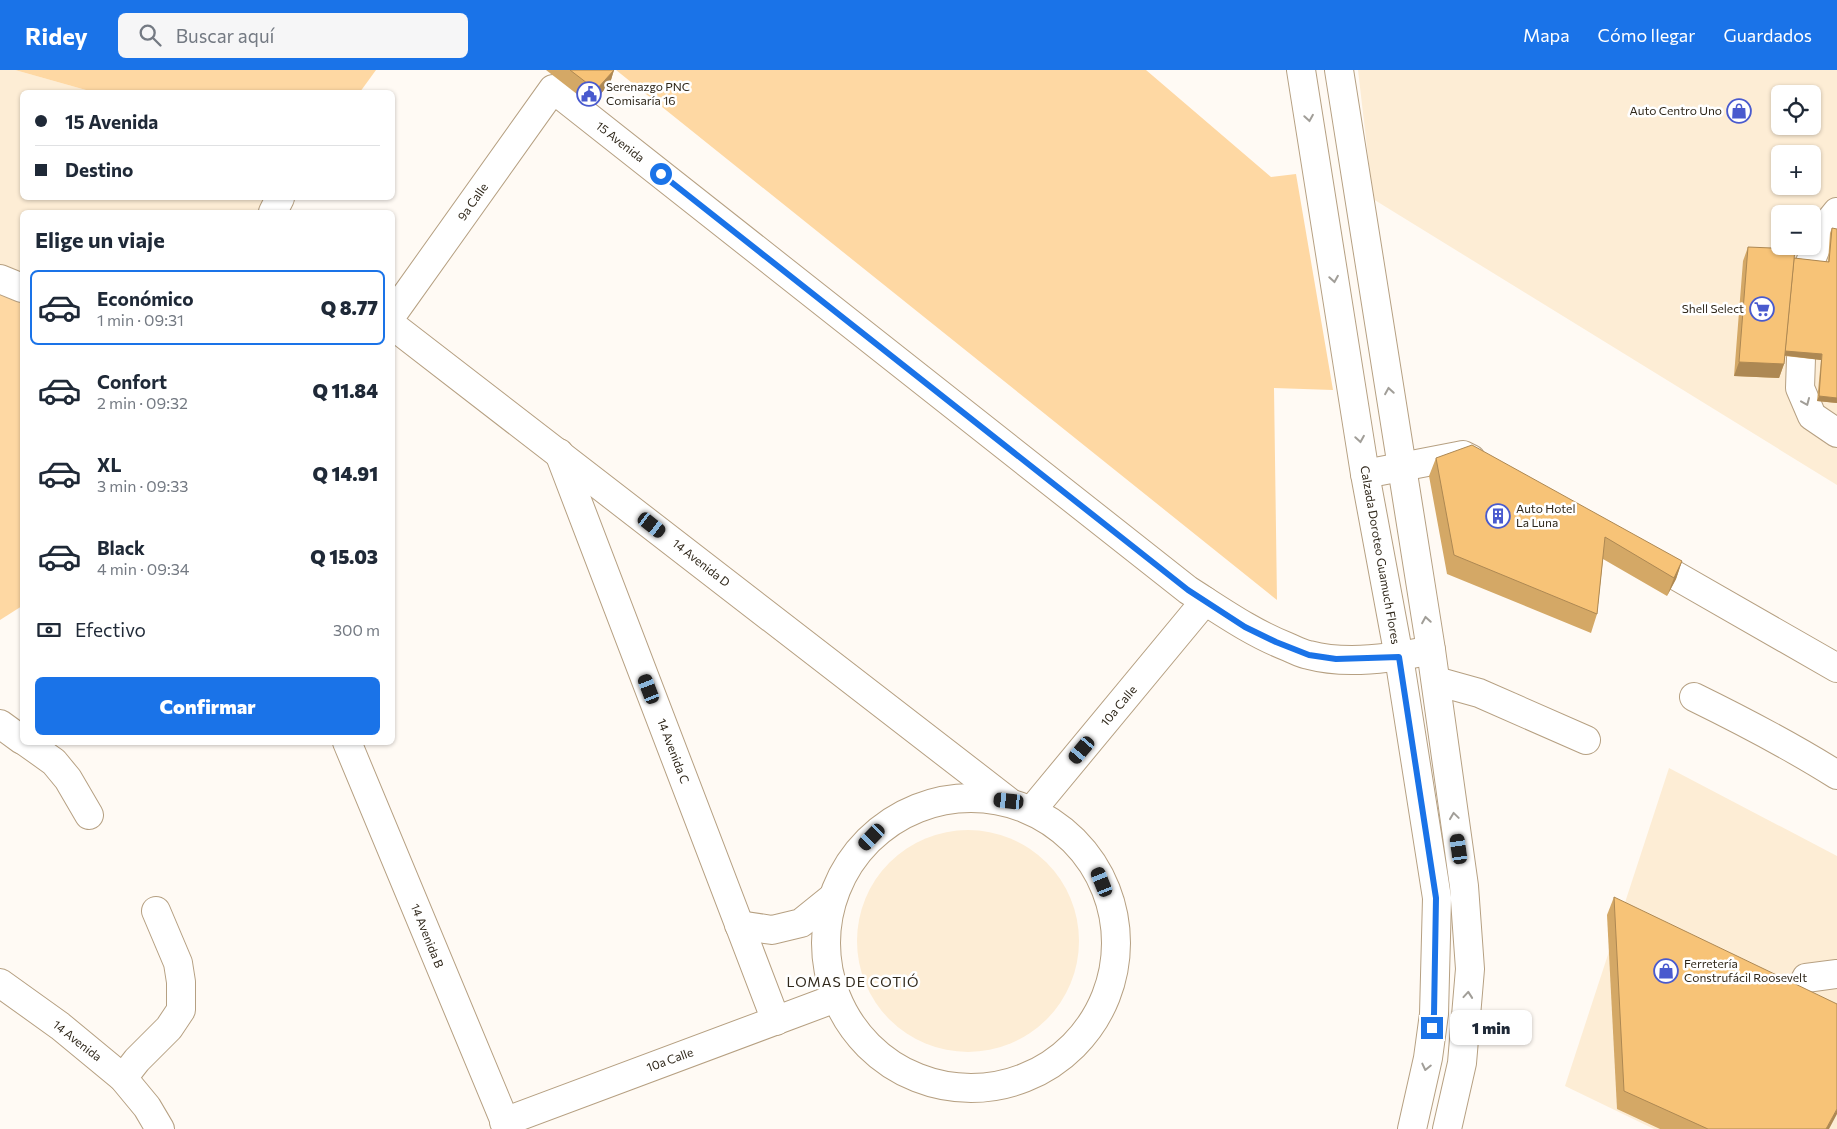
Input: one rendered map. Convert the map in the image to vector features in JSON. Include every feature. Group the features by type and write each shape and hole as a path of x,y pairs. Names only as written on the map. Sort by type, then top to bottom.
{"street":[{"name":"Calzada Doroteo Guamuch Flores","path":"1301,70 1365,474 1399,657 1436,898 1434,1014 1428,1058 1412,1129"},
{"path":"1339,70 1436,681 1464,886 1470,969 1462,1063 1447,1129"},
{"name":"9a Calle","path":"395,311 553,89"},
{"name":"15 Avenida","path":"553,89 1188,590 1245,627 1309,655 1336,659 1399,657 1431,650"},
{"path":"1809,265 1824,228 1837,212"},
{"path":"0,279 20,287"},
{"name":"14 Avenida D","path":"395,327 1021,806 1069,835 1097,868 1113,909 1117,952 1108,996 1087,1033 1055,1063 1016,1083 973,1090 930,1084 891,1065 858,1036 836,998 825,948 832,898"},
{"path":"1800,358 1800,388 1812,416 1837,433"},
{"name":"14 Avenida C","path":"559,453 776,1021"},
{"path":"1365,474 1463,455 1494,472"},
{"path":"1623,546 1837,668"},
{"name":"10a Calle","path":"1021,806 1205,601"},
{"path":"1436,681 1479,693 1586,740"},
{"path":"1694,697 1754,726 1837,775"},
{"path":"0,724 20,739"},
{"path":"30,745 54,762 68,779 89,815"},
{"name":"14 Avenida B","path":"348,745 506,1126"},
{"path":"739,925 772,930 801,923 832,898 852,858 883,826 922,805 965,797 1021,806"},
{"path":"123,1078 137,1060 169,1028 180,1010 181,982 178,963 156,911"},
{"path":"1806,978 1837,974"},
{"name":"14 Avenida","path":"0,983 67,1032 123,1078 154,1118"},
{"name":"10a Calle","path":"506,1126 836,998"}],"shaded area":[{"path":"0,70 15,70 86,90 20,90 20,200 284,200 276,210 20,210 20,302 0,293"},
{"path":"15,70 376,70 361,90 86,90"},
{"path":"616,70 1146,70 1271,177 1296,174 1333,390 1274,388 1277,600"},
{"path":"1358,70 1837,70 1837,485 1373,199"},
{"path":"0,293 20,302 20,607 0,620"},
{"path":"1669,768 1837,856 1837,1129 1654,1129 1565,1086"},
{"path":"968,830 990,832 1020,843 1038,855 1054,871 1066,889 1074,909 1079,941 1077,963 1066,993 1054,1011 1038,1027 1020,1039 1000,1047 968,1052 946,1050 916,1039 898,1027 882,1011 870,993 862,973 857,941 859,919 870,889 882,871 898,855 916,843 936,835"}],"building":[{"path":"570,70 614,70 596,90"},
{"path":"1832,228 1837,229 1837,398 1819,396 1822,354 1785,351 1794,258 1829,262"},
{"name":"Shell Select","path":"1748,247 1771,248 1771,255 1794,255 1784,364 1739,362"},
{"name":"Auto Hotel La Luna","path":"1472,445 1682,561 1674,578 1605,537 1597,614 1454,555 1436,458"},
{"name":"Ferretería Construfácil Roosevelt","path":"1614,897 1837,1004 1837,1109 1826,1129 1708,1129 1624,1091"}],"place":[{"name":"Serenazgo PNC Comisaría 16","path":"589,94"},
{"name":"Auto Centro Uno","path":"1739,111"},
{"name":"Shell Select","path":"1762,309"},
{"name":"Auto Hotel La Luna","path":"1498,516"},
{"name":"Ferretería Construfácil Roosevelt","path":"1666,971"}],"district":[{"name":"LOMAS DE COTIÓ","path":"853,982"}],"route":[{"path":"661,174 1188,590 1245,627 1309,655 1336,659 1399,657 1436,898 1434,1014 1432,1028"}]}
